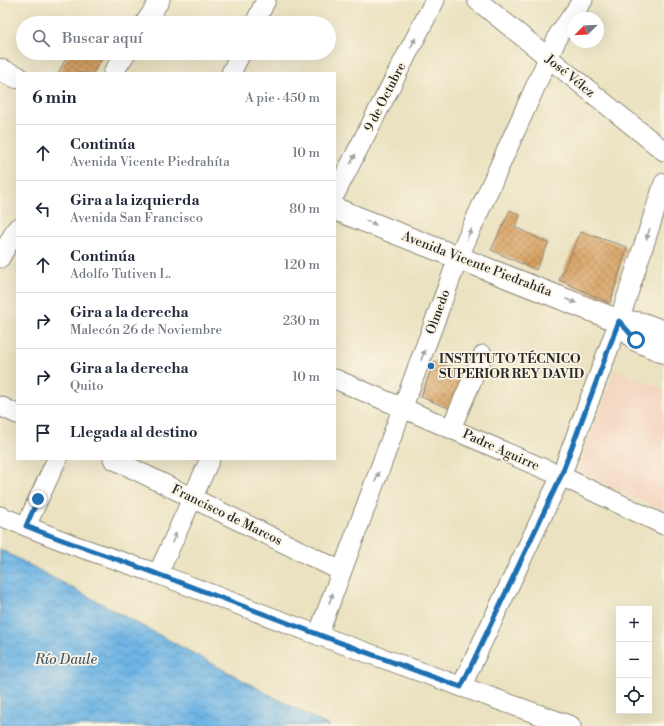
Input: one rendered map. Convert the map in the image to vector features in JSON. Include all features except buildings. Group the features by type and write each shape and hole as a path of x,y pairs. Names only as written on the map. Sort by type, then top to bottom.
{"main road":[{"path":"0,70 16,77"},
{"name":"Avenida Vicente Piedrahíta","path":"336,209 459,256 619,321 643,324 664,332"},
{"name":"Avenida Vicente Piedrahíta","path":"619,321 636,340 664,352"}],"street":[{"path":"150,16 160,0"},
{"path":"258,16 266,0"},
{"name":"9 de Octubre","path":"336,192 435,0"},
{"name":"José Vélez","path":"477,0 664,151"},
{"name":"Olmedo","path":"318,635 459,256 559,34 583,0"},
{"path":"115,72 122,60"},
{"path":"232,72 238,60"},
{"path":"461,687 561,476 619,321 664,183"},
{"path":"0,258 11,234"},
{"path":"451,428 483,355"},
{"name":"Padre Aguirre","path":"336,380 403,407 561,476 664,526"},
{"path":"0,406 16,414"},
{"path":"26,526 57,460"},
{"name":"Francisco de Marcos","path":"115,460 341,571"},
{"path":"158,574 210,460"},
{"path":"0,516 76,546 158,574 318,635 571,726"}],"shaded area":[{"path":"615,370 664,389 664,511 577,472"}],"water":[{"name":"Río Daule","path":"0,549 285,703 329,726 0,726"}],"place":[{"name":"INSTITUTO TÉCNICO SUPERIOR REY DAVID","path":"431,366"}],"route":[{"path":"38,499 26,526 76,546 158,574 318,635 461,687 561,476 619,321 636,340"}]}
